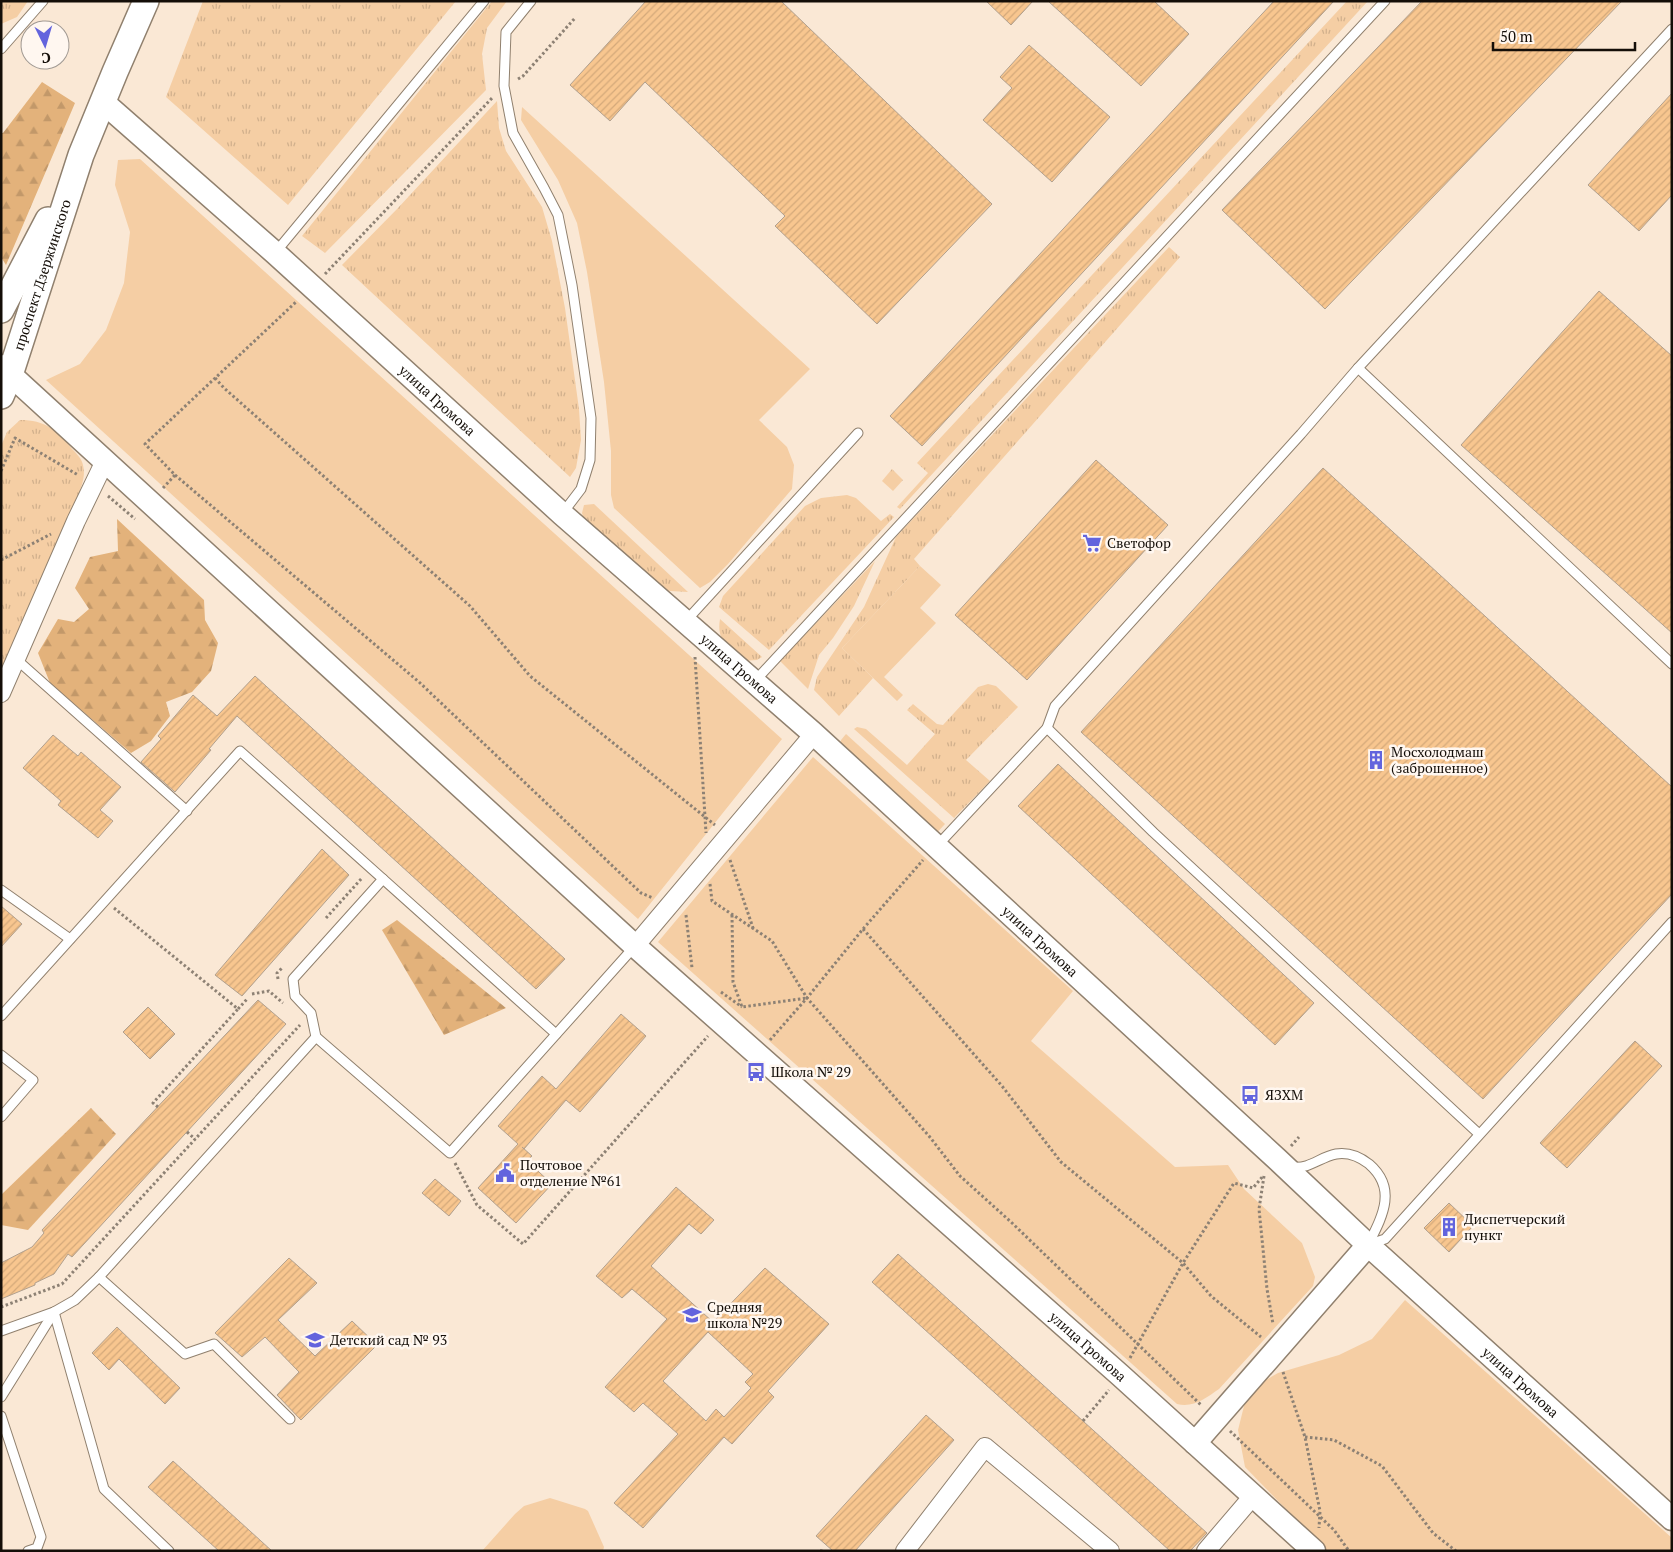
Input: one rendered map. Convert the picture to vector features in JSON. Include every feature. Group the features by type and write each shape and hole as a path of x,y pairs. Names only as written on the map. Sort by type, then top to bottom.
{"main road":[{"name":"проспект Дзержинского","path":"4,379 81,155 146,1"},
{"name":"проспект Дзержинского","path":"1,310 81,155"}],"street":[{"name":"улица Громова","path":"103,102 275,253 562,514 814,734 1368,1245 1672,1519"},
{"name":"улица Громова","path":"4,379 105,461 635,946 1120,1374 1314,1551"},
{"path":"1,693 76,521 105,461"},
{"path":"635,946 814,734"},
{"path":"1195,1443 1368,1245"},
{"path":"905,1551 985,1447 1110,1551"},
{"path":"1206,1551 1253,1496"}],"lane":[{"path":"1,49 43,1"},
{"path":"275,253 484,1"},
{"path":"531,1 506,32 504,86 512,133 558,216 572,285 591,418 590,460 581,489 562,514"},
{"path":"754,682 1385,1"},
{"path":"936,847 1047,728 1054,706 1301,434 1358,368 1672,29"},
{"path":"1358,368 1672,664"},
{"path":"689,626 858,433"},
{"path":"16,659 186,811"},
{"path":"1047,728 1153,832 1479,1134"},
{"path":"1,1016 240,751 556,1034"},
{"path":"383,879 293,979 295,996 311,1013 316,1037 450,1153 635,946"},
{"path":"1,890 70,939"},
{"path":"1368,1245 1385,1239 1672,922"},
{"path":"1,1331 54,1312 75,1300 99,1277 316,1037"},
{"path":"1,1055 33,1080 1,1117"},
{"path":"1281,1163 1301,1168 1314,1165 1323,1158 1337,1154 1349,1154 1363,1159 1372,1167 1379,1174 1386,1197 1381,1217 1368,1245"},
{"path":"99,1277 185,1354 214,1344 290,1419"},
{"path":"1,1398 54,1312"},
{"path":"54,1312 104,1489 169,1551"},
{"path":"1,1416 41,1537 37,1548 28,1551"}],"path":[{"path":"575,18 523,76 504,86 312,287 145,444 175,475 419,682 641,893 685,910 692,973"},
{"path":"215,378 470,606 530,676 720,830 754,929"},
{"path":"1,471 15,438"},
{"path":"135,519 175,475"},
{"path":"1,560 76,521"},
{"path":"689,626 712,901 772,941 807,998 929,1136 960,1176 1267,1465 1334,1530 1349,1551"},
{"path":"757,1054 807,998 862,930 936,847"},
{"path":"106,901 238,1009"},
{"path":"732,914 733,982 742,1007"},
{"path":"862,930 1002,1086 1062,1162 1183,1263 1211,1296 1277,1350"},
{"path":"717,990 742,1007 807,998"},
{"path":"252,994 269,991 286,1005"},
{"path":"158,1107 153,1103 248,998"},
{"path":"1,1307 62,1284 311,1013"},
{"path":"450,1153 477,1205 523,1244 710,1034"},
{"path":"187,1132 195,1139"},
{"path":"1083,1422 1120,1374 1183,1263 1234,1183 1253,1188 1281,1163 1299,1137"},
{"path":"1305,1438 1334,1440 1382,1466 1433,1533 1456,1551"}],"green space":[{"path":"1,1 28,1 17,17 1,24"},
{"path":"203,1 456,1 288,205 166,97"},
{"path":"492,1 507,1 487,28 482,54 486,90 325,253 302,236"},
{"path":"1347,1 1368,1 900,509 897,507 928,473 917,463"},
{"path":"42,82 75,103 6,265 1,257 1,133 3,133"},
{"path":"497,101 499,128 506,151 542,207 552,241 565,308 579,409 581,440 576,468 570,477 342,265 398,208"},
{"path":"522,107 810,369 759,420 787,447 794,465 792,489 728,564 710,582 700,588 614,508 611,495 611,451 604,382 587,272 577,223 558,180 521,120"},
{"path":"140,159 782,739 638,919 46,380 80,364 106,330 124,283 130,232 115,185 118,160"},
{"path":"1169,247 1180,257 914,559 920,566 842,648 873,678 839,716 814,690 817,677 864,607 896,537"},
{"path":"20,420 44,424 56,431 80,458 84,474 77,499 1,673 1,446 7,432"},
{"path":"892,469 903,480 893,491 882,481"},
{"path":"847,495 856,498 881,521 890,514 894,517 769,650 719,607 723,596 805,506 821,498"},
{"path":"594,504 688,592 670,591 660,588 587,529 582,513 584,505"},
{"path":"117,519 204,600 205,620 218,643 211,671 192,692 166,702 170,716 151,741 131,753 50,683 38,653 58,619 74,622 89,609 75,588 90,557 118,551"},
{"path":"875,561 854,606 833,638 819,655 808,689 780,661"},
{"path":"920,566 941,585 920,608 936,623 884,677 903,695 897,701 842,648"},
{"path":"720,619 762,657 757,660 742,661 728,648 722,639 719,627"},
{"path":"988,684 996,686 1018,707 966,760 990,781 954,818 854,729 857,727 866,729 907,765 935,734 907,710 913,704 937,724 943,725 978,687"},
{"path":"846,734 945,824 932,838 840,748 841,740"},
{"path":"813,757 1073,991 1031,1041 1175,1167 1228,1165 1244,1189 1302,1243 1315,1277 1313,1286 1219,1389 1204,1399 1189,1405 1177,1404 658,942"},
{"path":"397,920 506,1008 444,1035 382,930"},
{"path":"91,1108 116,1134 28,1230 1,1225 1,1195"},
{"path":"1405,1300 1672,1538 1672,1551 1328,1551 1323,1547 1245,1467 1238,1430 1245,1402 1264,1381 1278,1373 1339,1355 1372,1339"},
{"path":"550,1498 588,1511 604,1547 603,1551 482,1551 524,1506"}],"building":[{"path":"646,1 781,1 992,204 877,324 775,226 785,216 645,82 610,121 570,85"},
{"path":"986,1 1033,1 1011,25"},
{"path":"1048,1 1154,1 1189,34 1141,86"},
{"path":"1274,1 1334,1 922,446 890,416"},
{"path":"1422,1 1622,1 1325,309 1222,210"},
{"path":"1029,45 1110,117 1052,182 983,120 1012,88 1000,77"},
{"path":"1672,93 1672,195 1639,231 1588,185"},
{"path":"1599,291 1672,356 1672,633 1461,445"},
{"path":"1096,460 1168,525 1027,680 955,615"},
{"name":"Мосхолодмаш (заброшенное)","path":"1323,468 1672,787 1672,894 1483,1099 1081,732"},
{"path":"255,676 565,959 536,989 237,716 175,792 141,762 161,739 158,736 193,695 217,716"},
{"path":"53,735 78,756 81,752 121,787 100,810 113,821 98,838 58,805 61,801 23,768"},
{"path":"1058,764 1314,1003 1275,1045 1018,806"},
{"path":"322,849 349,875 242,996 215,975"},
{"path":"1,906 22,924 1,947"},
{"path":"258,1000 286,1024 72,1257 68,1254 54,1274 35,1283 35,1285 1,1299 1,1263 32,1247 44,1233 42,1230"},
{"path":"148,1007 175,1034 150,1059 123,1032"},
{"path":"621,1014 646,1036 580,1112 566,1100 524,1149 532,1156 527,1161 552,1184 516,1223 478,1188 518,1144 498,1126 542,1076 556,1089"},
{"path":"1635,1041 1662,1066 1567,1168 1540,1143"},
{"path":"435,1179 461,1201 449,1216 422,1193"},
{"path":"676,1187 714,1220 701,1234 689,1224 651,1266 713,1322 765,1268 829,1324 768,1391 774,1397 732,1444 724,1437 643,1528 614,1503 678,1434 643,1403 634,1412 605,1387 667,1319 632,1289 622,1298 596,1276","holes":["708,1332 753,1374 745,1382 751,1388 724,1417 716,1409 706,1421 663,1381"]},
{"name":"Диспетчерский пункт","path":"1449,1203 1473,1226 1449,1252 1424,1228"},
{"path":"898,1254 1207,1533 1190,1551 1170,1551 872,1282"},
{"path":"289,1258 317,1283 278,1320 315,1356 352,1321 377,1345 301,1420 277,1395 299,1372 265,1337 242,1357 215,1333"},
{"path":"117,1327 180,1388 165,1404 119,1359 109,1370 92,1353"},
{"path":"926,1415 954,1440 855,1551 833,1551 816,1536"},
{"path":"173,1461 272,1551 219,1551 148,1487"}],"place":[{"name":"Светофор","path":"1092,543"},
{"name":"Мосхолодмаш (заброшенное)","path":"1376,760"},
{"name":"Школа № 29","path":"756,1072"},
{"name":"ЯЗХМ","path":"1250,1095"},
{"name":"Почтовое отделение №61","path":"505,1173"},
{"name":"Диспетчерский пункт","path":"1449,1227"},
{"name":"Средняя школа №29","path":"692,1315"},
{"name":"Детский сад № 93","path":"315,1340"}]}
